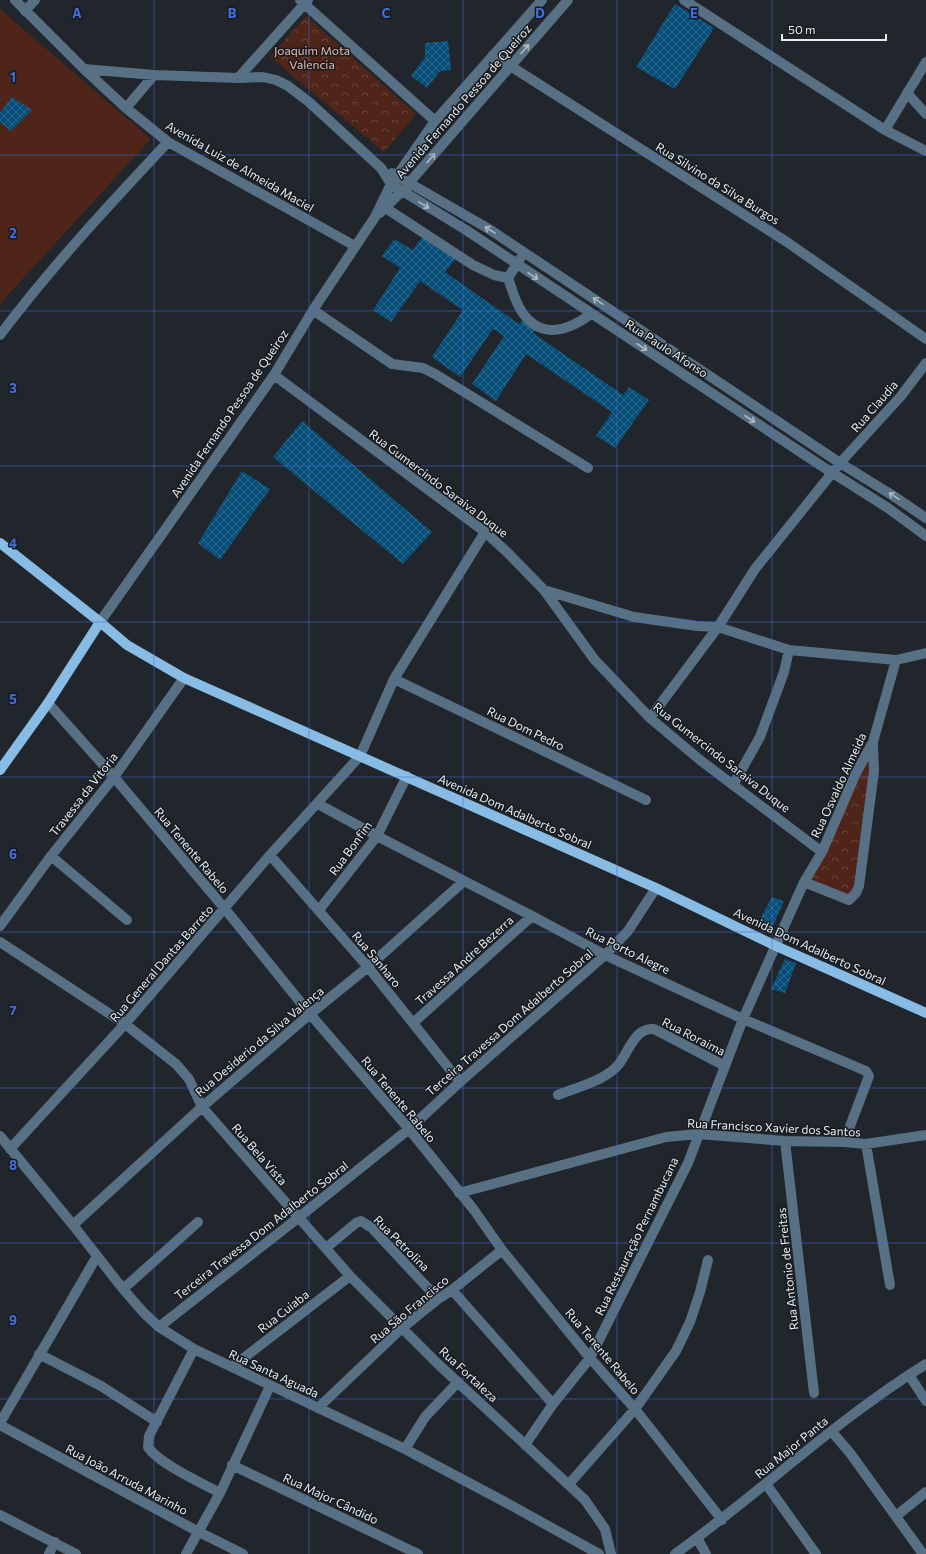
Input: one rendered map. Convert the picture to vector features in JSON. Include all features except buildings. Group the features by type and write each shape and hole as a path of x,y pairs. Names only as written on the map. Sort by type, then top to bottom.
{"main road":[{"name":"Avenida Dom Adalberto Sobral","path":"0,543 100,622 126,645 184,678 656,888 776,946 926,1013"},
{"path":"0,770 48,703 100,622"}],"street":[{"name":"Avenida Luiz de Almeida Maciel","path":"15,0 84,69 126,108 168,142 356,246"},
{"path":"25,11 35,0"},
{"name":"Avenida Fernando Pessoa de Queiroz","path":"383,206 395,180 435,121 542,0"},
{"name":"Avenida Fernando Pessoa de Queiroz","path":"100,622 274,375 313,310 375,216 383,206 402,191 568,0"},
{"path":"684,0 885,130 926,151"},
{"path":"238,78 304,1 435,121"},
{"name":"Rua Silvino da Silva Burgos","path":"493,55 787,242 926,339"},
{"path":"885,130 926,62"},
{"path":"84,69 154,75 238,78 263,77 276,80 288,86 309,102 395,180"},
{"path":"126,108 154,75"},
{"path":"908,93 926,114"},
{"path":"0,335 57,263 113,200 168,142"},
{"name":"Rua Paulo Afonso","path":"395,180 410,182 489,229 840,463 926,518"},
{"name":"Rua Paulo Afonso","path":"395,180 402,191 466,230 615,330 888,508 926,536"},
{"path":"383,206 474,266 494,275 508,278"},
{"path":"508,278 525,252"},
{"path":"508,278 521,311 530,322 543,330 557,330 579,322 591,314"},
{"path":"313,310 392,364 423,368 435,374 588,468"},
{"path":"615,330 622,318"},
{"name":"Rua Claudia","path":"650,718 718,627 755,569 840,463 901,396 926,363"},
{"name":"Rua Gumercindo Saraiva Duque","path":"274,375 485,532 544,590 594,659 650,718 700,760 822,852"},
{"path":"736,409 742,397"},
{"path":"786,442 794,431"},
{"name":"Rua General Dantas Barreto","path":"10,1149 125,1024 270,855 318,804 360,756 394,679 485,532"},
{"path":"544,590 634,617 697,626 718,627 789,650 896,660 926,653"},
{"path":"896,660 926,646"},
{"path":"734,785 760,737 778,689 789,650"},
{"name":"Rua Osvaldo Almeida","path":"776,946 804,882 822,852 856,773 873,742 896,660"},
{"name":"Travessa da Vitoria","path":"0,926 51,856 114,777 184,678"},
{"name":"Rua Dom Pedro","path":"394,679 646,800"},
{"name":"Rua Tenente Rabelo","path":"48,703 114,777 225,909 310,1014 409,1129 474,1210 502,1250 590,1358 635,1409 722,1520"},
{"path":"804,882 849,900 856,894 859,886 874,771 873,742"},
{"name":"Rua Bonfim","path":"319,910 377,836 407,776"},
{"name":"Rua Porto Alegre","path":"318,804 605,955 743,1019 866,1071 869,1076 844,1142"},
{"name":"Rua Sanharo","path":"270,855 368,967 460,1082"},
{"path":"51,856 127,920"},
{"name":"Rua Desiderio da Silva Valença","path":"73,1225 202,1107 310,1014 368,967 464,881"},
{"name":"Terceira Travessa Dom Adalberto Sobral","path":"159,1327 409,1129 460,1082 605,955 628,931 656,888"},
{"name":"Travessa Andre Bezerra","path":"413,1023 532,916"},
{"name":"Rua Bela Vista","path":"0,942 125,1024 176,1064 189,1079 202,1107 298,1218"},
{"name":"Rua Roraima","path":"698,1134 743,1019 776,946"},
{"name":"Rua Roraima","path":"558,1095 611,1073 620,1063 638,1035 644,1030 654,1030 724,1066"},
{"name":"Rua Francisco Xavier dos Santos","path":"459,1193 666,1137 698,1134 786,1141 866,1144 926,1135"},
{"name":"Rua Restauração Pernambucana","path":"524,1445 553,1404 590,1358 688,1163 698,1134"},
{"name":"Rua Santa Aguada","path":"0,1136 123,1289 159,1327 194,1349 405,1450 505,1502 599,1554"},
{"name":"Rua Antonio de Freitas","path":"786,1141 814,1393"},
{"path":"866,1144 890,1285"},
{"name":"Rua Fortaleza","path":"298,1218 350,1276 438,1364 585,1500 605,1529 611,1554"},
{"name":"Rua Petrolina","path":"326,1248 356,1222 361,1221 372,1228 438,1299"},
{"path":"123,1289 198,1222"},
{"name":"Rua São Francisco","path":"318,1408 402,1328 502,1250"},
{"path":"0,1424 39,1354 97,1256"},
{"path":"569,1484 635,1409 676,1351 690,1322 700,1292 708,1260"},
{"name":"Rua Cuiaba","path":"232,1367 350,1276"},
{"path":"452,1290 553,1404"},
{"path":"194,1349 157,1422 148,1436 148,1447 155,1456 220,1493"},
{"path":"39,1354 101,1386 157,1422"},
{"name":"Rua Major Panta","path":"675,1554 722,1520 867,1404 926,1364"},
{"path":"909,1375 926,1401"},
{"path":"405,1450 425,1417 458,1382"},
{"path":"186,1554 197,1531 220,1493 270,1386"},
{"name":"Rua João Arruda Marinho","path":"0,1424 197,1531 243,1554"},
{"path":"832,1432 850,1453 922,1554"},
{"name":"Rua Major Cândido","path":"232,1465 418,1554"},
{"path":"766,1484 816,1554"},
{"path":"896,1516 926,1492"},
{"path":"0,1515 76,1554"},
{"path":"697,1538 706,1554"},
{"path":"49,1554 55,1542"}],"green space":[{"path":"0,9 151,139 7,296 0,306"},
{"name":"Joaquim Mota Valencia","path":"306,16 416,114 384,152 270,57"},
{"path":"873,742 853,897 804,882"}]}
